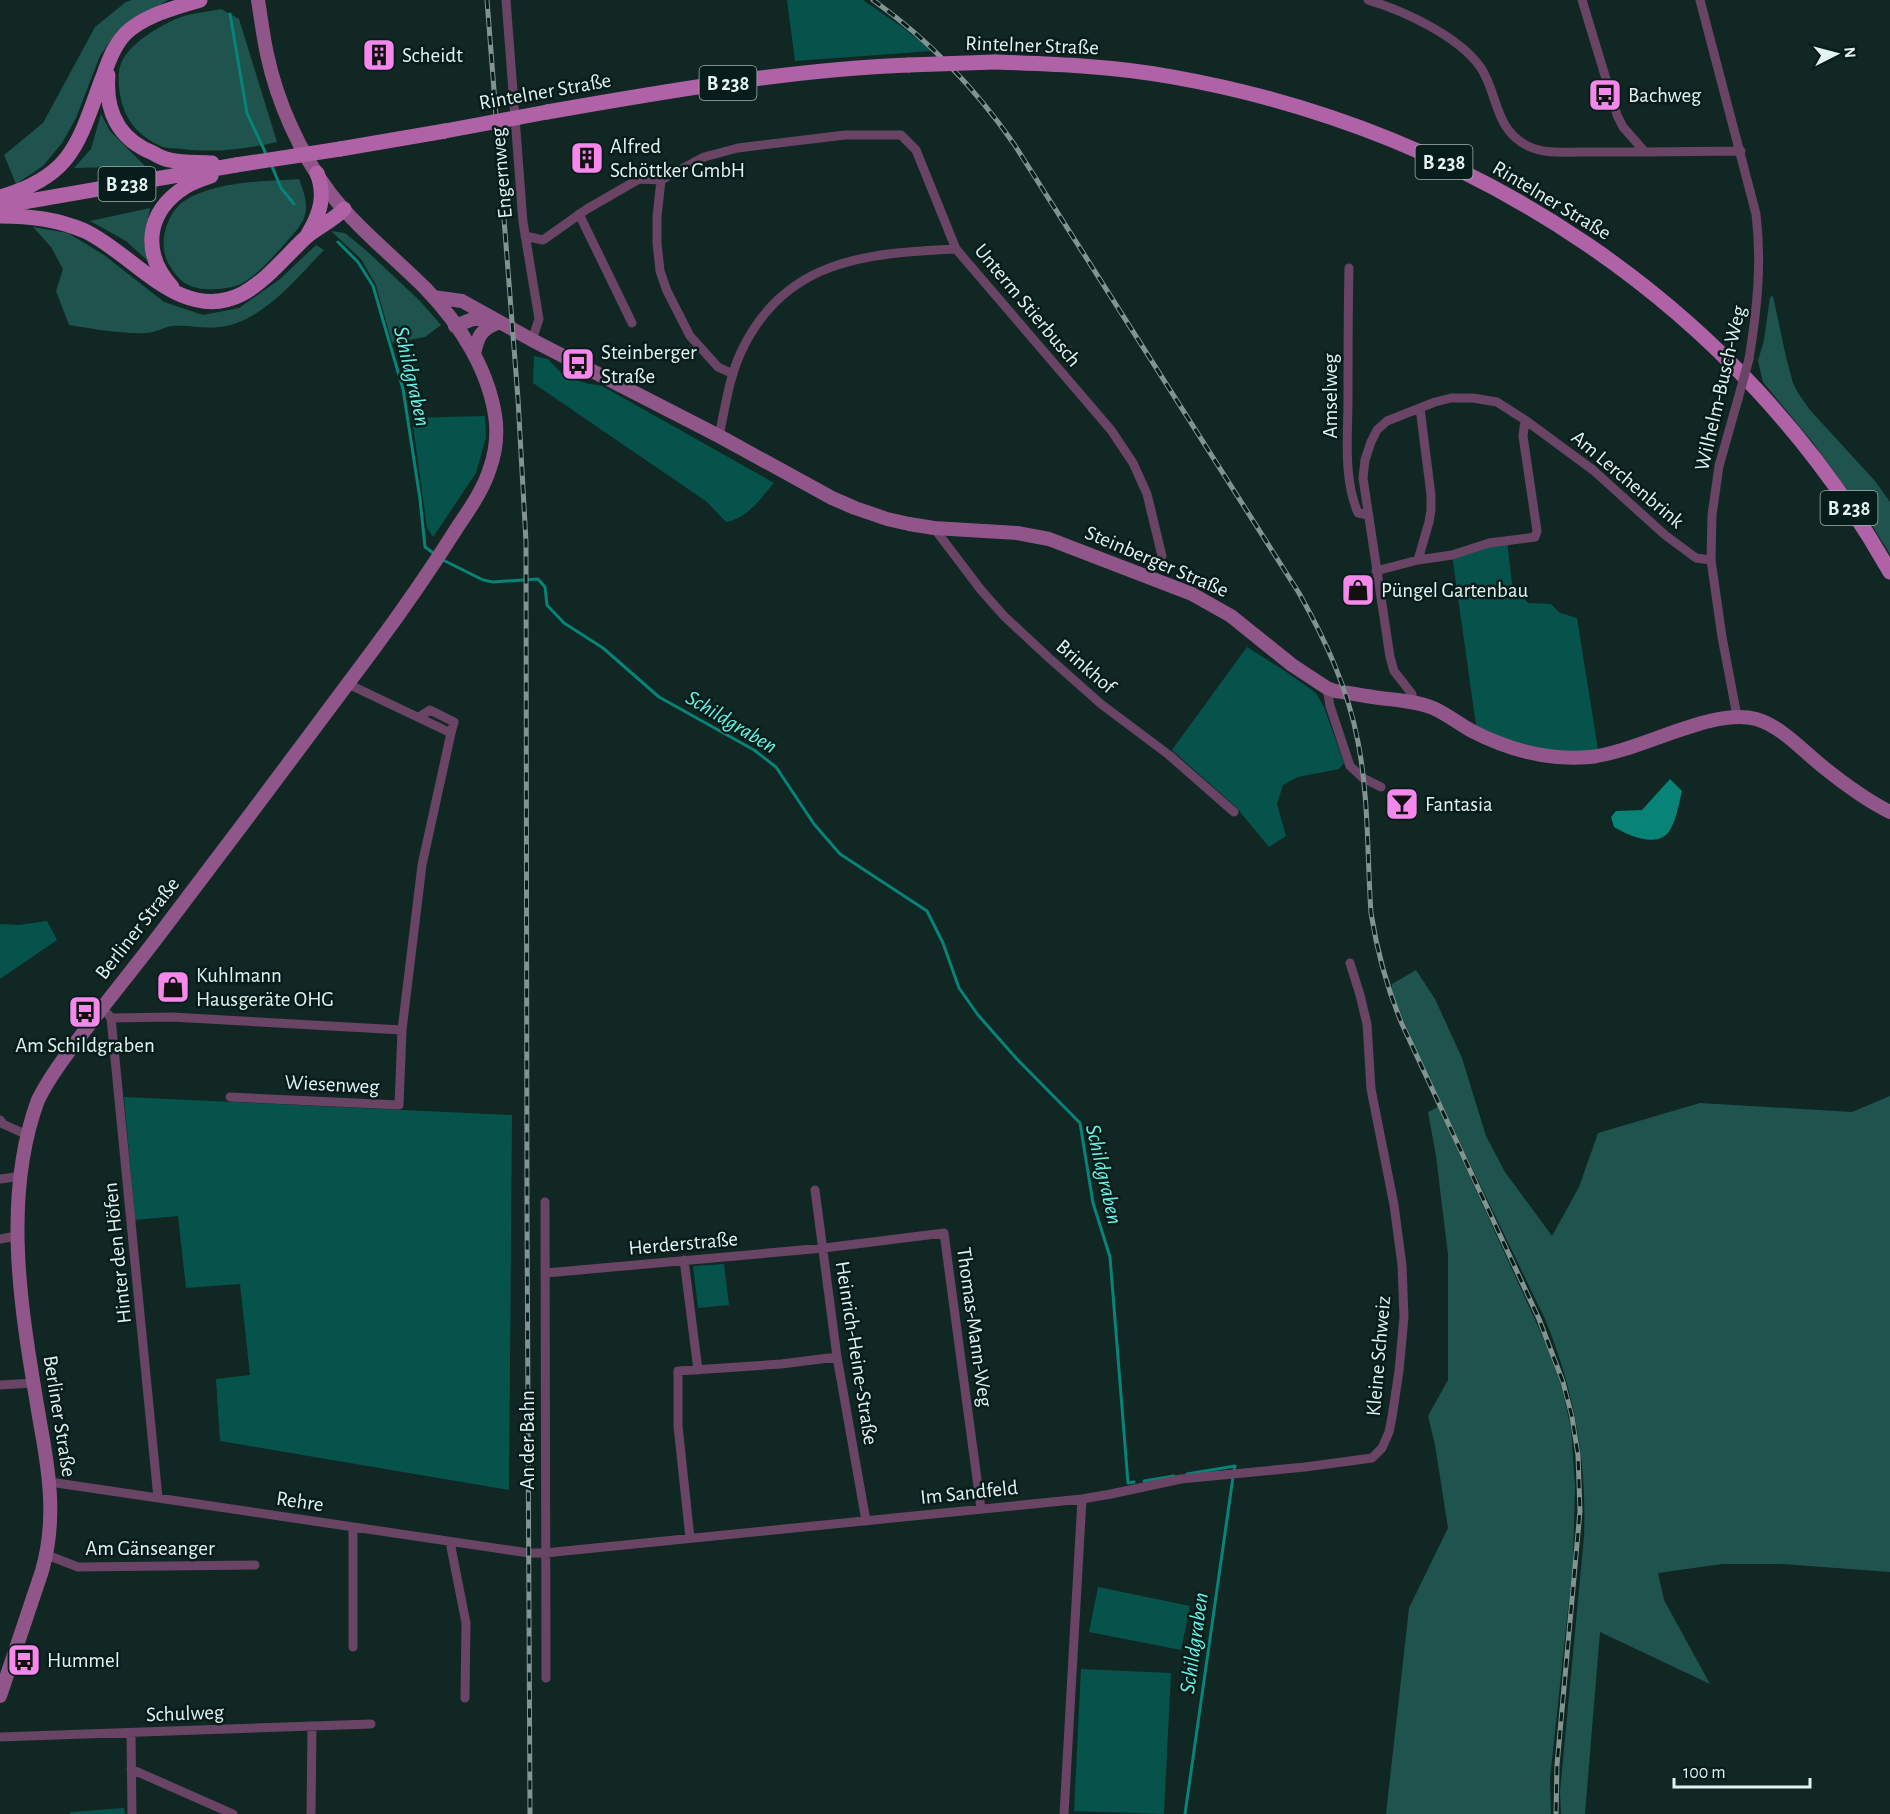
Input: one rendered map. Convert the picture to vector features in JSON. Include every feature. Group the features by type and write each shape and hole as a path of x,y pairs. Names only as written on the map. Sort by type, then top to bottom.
{"main road":[{"name":"B 238","path":"0,216 19,204 35,184 54,172 65,161 85,126 110,58 125,35 136,26 173,8 200,0"},
{"name":"Berliner Straße","path":"0,1696 47,1555 51,1523 50,1482 34,1383 6,1238 15,1177 25,1134 38,1101 62,1060 107,1013 188,897 396,619 478,495 492,463 496,426 492,404 474,354 433,297 344,209 317,173 298,137 277,88 267,54 258,0"},
{"name":"B 238","path":"110,58 106,91 112,116 124,135 145,150 169,160 236,165"},
{"name":"Rintelner Straße","path":"0,206 548,112 755,79 843,69 995,62 1099,68 1170,76 1274,99 1374,132 1421,151 1503,192 1621,268 1681,317 1737,370 1787,424 1856,517 1890,572"},
{"name":"B 238","path":"178,294 163,277 154,261 151,240 155,218 168,200 186,186 236,165"},
{"name":"B 238","path":"0,197 85,231 112,247 158,283 178,294 212,302 241,294 265,278 306,236 318,216 322,194 317,173"},
{"path":"318,216 332,208 344,209"},
{"name":"B 238","path":"306,236 337,217 344,209"},
{"name":"Steinberger Straße","path":"433,297 462,300 496,321 855,508 887,519 934,528 1017,533 1049,539 1192,594 1231,616 1292,665 1335,691 1413,702 1432,708 1472,731 1519,750 1544,757 1568,758 1613,754 1696,726 1737,716 1760,720 1782,733 1824,768 1890,812"},
{"path":"453,323 462,311 476,309"},
{"path":"453,323 473,319 496,321"},
{"path":"474,354 482,332 496,321"}],"street":[{"name":"Engernweg","path":"506,0 525,236 538,319 532,340"},
{"path":"1368,0 1434,28 1472,56 1487,78 1500,117 1509,132 1520,142 1533,148 1550,151 1741,151"},
{"path":"1582,0 1617,114 1623,127 1645,152"},
{"name":"Wilhelm-Busch-Weg","path":"1700,0 1741,151 1756,214 1760,245 1757,309 1749,359 1719,466 1712,515 1711,560 1722,637 1737,716"},
{"path":"525,236 543,240 579,214 639,179 661,180 704,157 738,148 845,135 901,135 916,150 956,249"},
{"path":"661,180 657,243 660,271 667,291 690,336 718,368 733,374"},
{"path":"579,214 632,323"},
{"name":"Unterm Stierbusch","path":"719,436 733,374 742,351 768,311 800,282 826,268 856,258 904,251 956,249 1111,430 1133,463 1147,494 1162,556"},
{"name":"Amselweg","path":"1349,268 1348,454 1352,497 1358,513 1368,515"},
{"name":"Am Lerchenbrink","path":"1413,702 1412,694 1394,671 1390,657 1363,478 1365,460 1371,442 1377,430 1387,421 1451,398 1473,398 1497,402 1593,470 1665,535 1696,558 1711,560"},
{"path":"1418,561 1431,510 1420,408"},
{"path":"1376,571 1452,555 1489,543 1535,537 1537,531 1523,436 1525,420"},
{"name":"Brinkhof","path":"934,528 981,590 1004,616 1101,704 1169,755 1234,812"},
{"path":"107,1013 402,1030 422,865 451,733 348,684"},
{"path":"1327,688 1330,706 1350,766 1364,778 1381,787"},
{"name":"Kleine Schweiz","path":"1082,1499 1181,1479 1372,1458 1382,1448 1389,1432 1399,1371 1404,1317 1402,1265 1394,1205 1371,1089 1367,1024 1350,963"},
{"name":"Hinter den Höfen","path":"107,1013 158,1498"},
{"name":"Wiesenweg","path":"230,1097 399,1105 402,1030"},
{"path":"0,1120 3,1124 25,1134"},
{"path":"0,1179 15,1177"},
{"name":"Heinrich-Heine-Straße","path":"815,1190 837,1357 866,1521"},
{"name":"An der Bahn","path":"545,1202 546,1677"},
{"name":"Thomas-Mann-Weg","path":"824,1248 944,1233 981,1509"},
{"name":"Herderstraße","path":"546,1273 824,1248"},
{"path":"684,1260 698,1370"},
{"path":"690,1538 678,1426 678,1371 837,1357"},
{"path":"0,1385 34,1383"},
{"name":"Rehre","path":"50,1482 450,1542 529,1553 545,1553"},
{"path":"1064,1814 1082,1499"},
{"name":"Im Sandfeld","path":"545,1553 1082,1499"},
{"path":"353,1527 353,1647"},
{"path":"450,1542 466,1623 465,1698"},
{"name":"Am Gänseanger","path":"47,1555 78,1568 255,1565"},
{"name":"Schulweg","path":"0,1737 371,1724"},
{"path":"311,1814 312,1726"},
{"path":"131,1734 132,1814"},
{"path":"131,1769 233,1814"}],"shaded area":[{"path":"168,0 118,30 100,56 76,118 62,143 43,166 16,184 4,155 43,123 95,27 126,2"},
{"path":"787,0 863,0 932,51 795,61"},
{"path":"221,9 239,19 277,142 218,150 163,147 138,131 129,120 119,84 122,61 139,41 161,26 187,15"},
{"path":"101,114 110,131 145,166 74,168 91,149"},
{"path":"299,179 306,201 302,223 274,256 251,278 231,287 205,289 186,284 175,273 166,258 164,235 173,212 184,201 197,194 225,186"},
{"path":"150,208 144,244 149,262 126,241 90,221"},
{"path":"33,227 68,233 104,255 164,302 203,315 239,308 280,279 316,245 324,250 277,298 263,309 234,324 219,327 173,326 149,333 127,333 69,325 56,291 63,269 51,247"},
{"path":"331,231 345,233 369,253 420,301 441,325 425,337 392,343 376,285 361,259"},
{"path":"1773,296 1786,357 1798,393 1810,410 1875,481 1890,502 1890,554 1862,510 1814,444 1763,382 1758,361 1764,340 1770,297"},
{"path":"534,356 548,359 563,375 602,386 774,483 747,512 726,522 707,502 533,383"},
{"path":"485,416 486,437 476,473 433,537 427,528 412,418"},
{"path":"1507,540 1512,584 1528,603 1551,604 1560,613 1577,618 1599,756 1542,750 1505,739 1476,725 1452,555"},
{"path":"1247,647 1316,693 1324,707 1344,763 1339,769 1298,777 1283,785 1277,804 1286,836 1269,847 1236,807 1172,750"},
{"path":"1670,779 1682,791 1675,819 1666,835 1653,840 1644,839 1614,827 1611,817 1616,811 1642,810"},
{"path":"47,921 57,940 0,979 0,924 19,925"},
{"path":"1416,970 1435,999 1462,1058 1486,1136 1505,1172 1552,1236 1579,1187 1598,1133 1700,1103 1852,1112 1890,1096 1890,1572 1782,1564 1722,1564 1658,1573 1664,1600 1710,1684 1600,1632 1585,1814 1561,1814 1560,1792 1584,1536 1581,1452 1571,1399 1545,1319 1421,1062 1392,992 1392,984"},
{"path":"124,1097 512,1115 509,1490 220,1441 216,1379 250,1375 240,1284 186,1288 178,1216 135,1220"},
{"path":"1438,1107 1546,1344 1561,1385 1571,1428 1575,1487 1573,1562 1550,1779 1551,1814 1386,1814 1409,1608 1448,1528 1428,1416 1448,1380 1448,1255 1436,1156 1428,1112"},
{"path":"724,1264 729,1305 698,1308 693,1266"},
{"path":"1098,1587 1190,1606 1181,1650 1089,1632"},
{"path":"1081,1669 1171,1673 1164,1814 1074,1811"},
{"path":"124,1808 125,1814 70,1814 70,1812"}],"waterway":[{"name":"Schildgraben","path":"230,14 247,113 267,156"},
{"name":"Schildgraben","path":"271,164 281,188 294,204"},
{"name":"Schildgraben","path":"338,242 358,262 373,286 403,389 425,547 436,555"},
{"name":"Schildgraben","path":"441,559 483,580 493,582 538,579 545,587 547,605 564,623 603,648 659,697 754,750 776,767 814,824 840,854 927,911 943,943 959,988 978,1015 1016,1058 1080,1123 1093,1203 1110,1257 1128,1483 1134,1482"},
{"name":"Schildgraben","path":"1187,1474 1235,1466 1234,1470"},
{"name":"Schildgraben","path":"1144,1481 1174,1476"},
{"name":"Schildgraben","path":"1185,1814 1233,1477"}],"railway":[{"path":"487,0 518,399 526,542 530,1814"},
{"path":"873,0 894,15 950,66 1014,144 1299,593 1327,647 1342,684 1354,722 1362,763 1371,913 1387,983 1402,1024 1539,1319 1563,1382 1572,1417 1578,1455 1580,1511 1557,1765 1556,1814"}],"place":[{"name":"Scheidt","path":"379,55"},
{"name":"Bachweg","path":"1605,95"},
{"name":"Alfred Schöttker GmbH","path":"587,158"},
{"name":"Steinberger Straße","path":"578,364"},
{"name":"Püngel Gartenbau","path":"1358,590"},
{"name":"Fantasia","path":"1402,804"},
{"name":"Kuhlmann Hausgeräte OHG","path":"173,987"},
{"name":"Am Schildgraben","path":"85,1012"},
{"name":"Hummel","path":"24,1660"}]}
